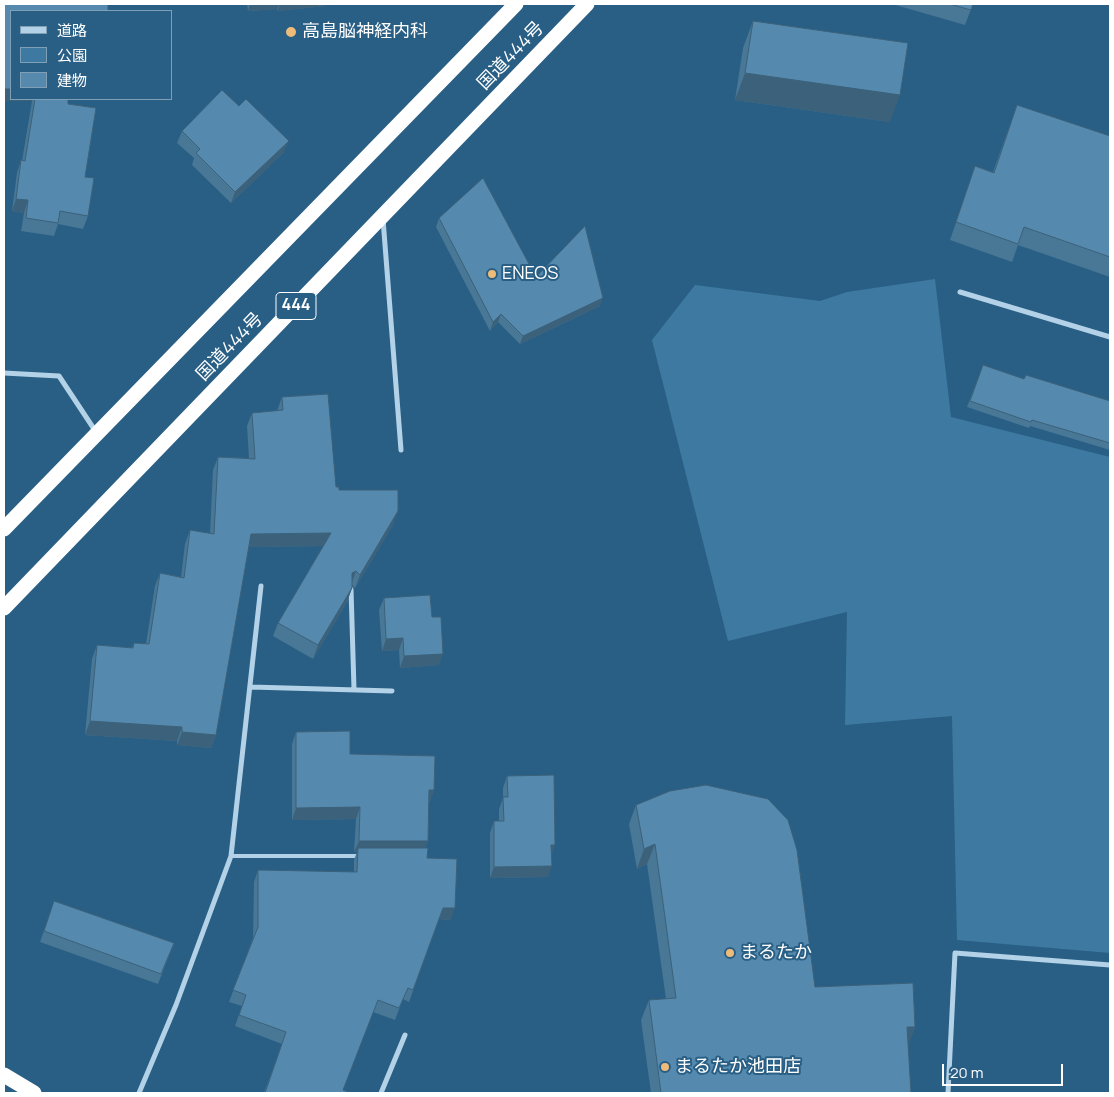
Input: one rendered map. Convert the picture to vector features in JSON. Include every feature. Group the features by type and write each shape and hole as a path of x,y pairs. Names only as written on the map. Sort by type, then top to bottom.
{"highway":[{"name":"国道444号","path":"4,529 516,4"},
{"name":"国道444号","path":"4,608 587,4"},
{"path":"4,1075 34,1093"}],"street":[{"path":"383,216 401,450"},
{"path":"960,292 1110,337"},
{"path":"4,373 59,376 97,433"},
{"path":"138,1093 176,1006 232,856 261,586"},
{"path":"351,589 354,689"},
{"path":"251,687 392,691"},
{"path":"948,1093 955,954 1110,965"},
{"path":"381,1093 405,1035"}],"lane":[{"path":"232,856 368,856"}],"green space":[{"path":"935,279 951,417 1110,457 1110,953 957,940 952,716 845,725 847,612 728,641 652,340 695,285 820,301 847,292"}],"building":[{"path":"4,4 108,4 108,10 10,10 10,89 4,89"},
{"path":"950,4 973,4 971,10"},
{"path":"753,21 908,43 900,95 745,73"},
{"path":"222,90 239,106 246,99 289,141 235,192 196,153 200,149 182,131"},
{"path":"35,100 68,100 68,104 96,108 85,177 94,178 88,216 60,211 58,223 26,218 28,200 16,199 21,160 25,161"},
{"path":"1017,105 1110,136 1110,257 1024,227 1018,244 956,222 975,166 994,173"},
{"path":"483,178 536,277 585,226 603,298 523,336 501,314 493,322 439,218"},
{"path":"983,365 1024,379 1026,375 1110,401 1110,443 1032,420 1031,422 970,401"},
{"path":"328,394 336,487 339,487 339,490 398,490 398,511 360,575 356,571 352,573 352,588 318,645 278,623 331,533 251,534 216,735 182,732 182,727 90,721 97,645 133,648 134,643 149,644 160,573 184,578 190,530 214,534 218,457 255,459 252,413 283,410 282,397"},
{"path":"430,595 432,617 441,617 443,654 404,656 403,638 386,639 384,598"},
{"path":"350,731 350,754 435,756 434,790 429,790 428,841 359,841 360,807 296,808 296,732"},
{"path":"554,775 555,845 551,845 552,866 494,867 494,821 504,821 503,797 508,797 507,776"},
{"name":"まるたか","path":"706,785 768,799 788,820 797,850 815,987 913,983 915,1027 907,1027 911,1093 661,1093 649,1000 676,998 655,844 644,849 636,805 670,791"},
{"path":"358,848 428,848 427,858 457,859 455,908 443,908 413,990 408,988 399,1008 378,1000 343,1090 350,1093 265,1093 286,1032 239,1015 246,995 233,990 258,927 258,870 357,872"},
{"path":"54,901 174,943 161,974 44,931"}],"place":[{"name":"高島脳神経内科","path":"291,32"},
{"name":"ENEOS","path":"492,274"},
{"name":"まるたか","path":"730,953"},
{"name":"まるたか池田店","path":"665,1067"}]}
